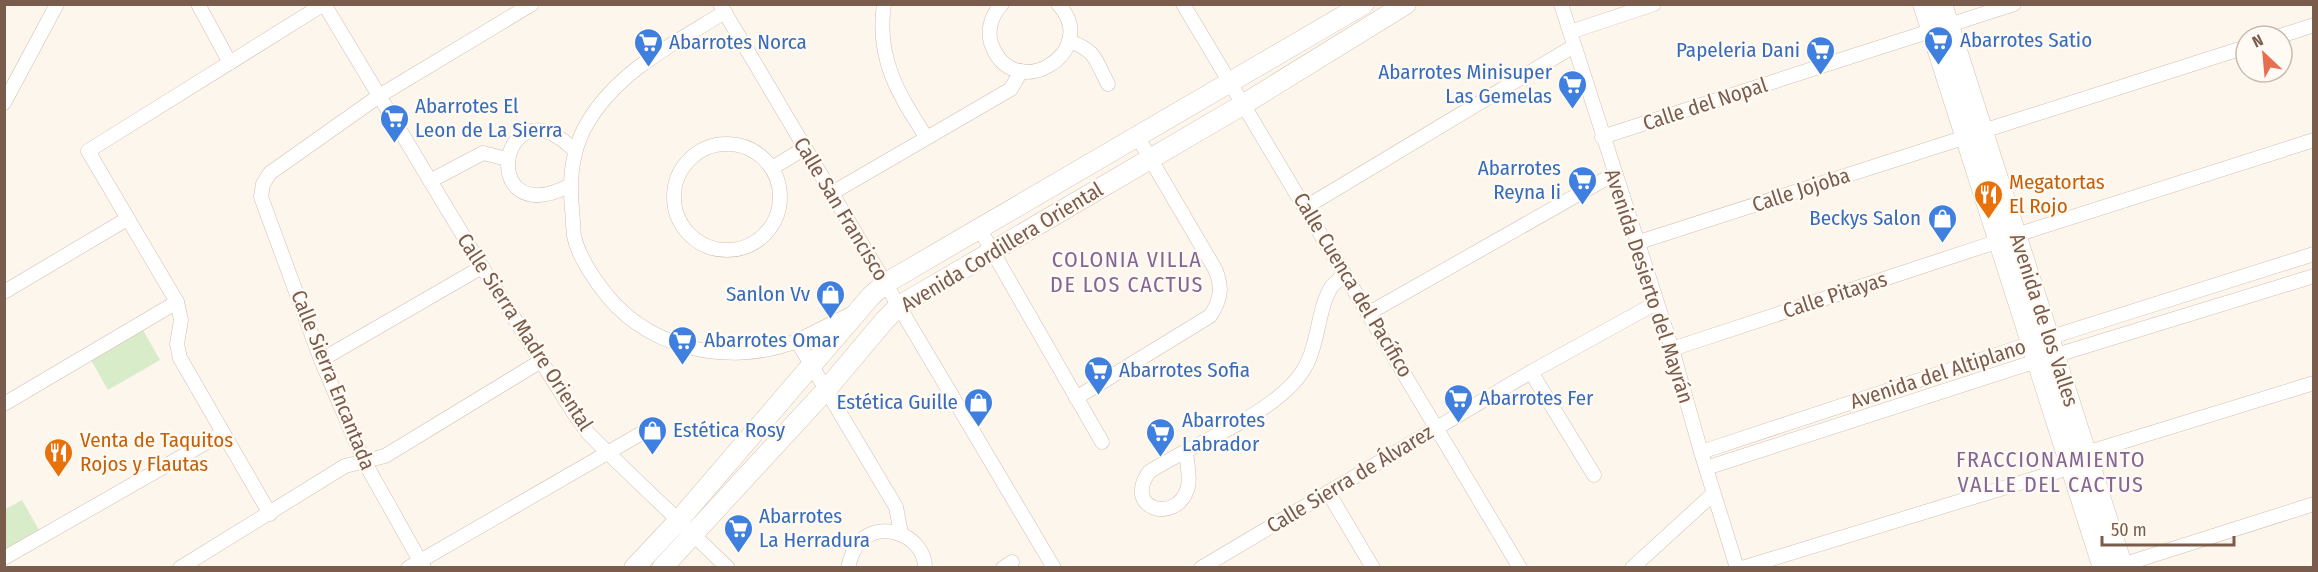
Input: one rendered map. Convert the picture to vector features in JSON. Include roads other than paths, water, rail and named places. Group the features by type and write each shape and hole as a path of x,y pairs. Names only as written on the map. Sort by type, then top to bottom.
{"street":[{"path":"4,102 57,4"},
{"path":"198,4 230,63"},
{"path":"270,514 180,358 177,344 181,321 177,302 88,151 324,4"},
{"name":"Calle Sierra Madre Oriental","path":"324,4 482,267 588,433 728,567"},
{"path":"379,96 532,4"},
{"path":"884,4 882,20 884,53 898,93 926,137"},
{"path":"1002,4 990,24 990,39 995,54 1006,65 1020,72 1036,72 1051,66 1062,56 1069,41 1070,26 1064,11 1058,4"},
{"name":"Calle Cuenca del Pacífico","path":"1183,4 1520,567"},
{"name":"Avenida Cordillera Oriental","path":"634,567 679,520 859,310 886,283 1364,4"},
{"name":"Avenida Cordillera Oriental","path":"662,567 826,390 899,306 1244,104 1406,4"},
{"name":"Avenida Desierto del Mayrán","path":"1561,4 1636,243 1672,349 1713,494 1739,567"},
{"path":"1306,207 1572,39 1654,4"},
{"name":"Avenida de los Valles","path":"1923,4 1940,28 1975,134 2043,350 2072,467 2116,567"},
{"name":"Avenida de los Valles","path":"1940,28 1942,4"},
{"name":"Calle del Nopal","path":"1602,137 2014,4"},
{"path":"722,8 631,72 604,98 587,124 576,151 569,186 574,237 586,267 609,300 633,321 669,341 707,352 744,354 782,346 859,310"},
{"name":"Calle San Francisco","path":"722,8 1054,567"},
{"path":"2294,31 2313,25"},
{"path":"1069,41 1086,47 1091,52 1108,84"},
{"name":"Calle Jojoba","path":"1636,243 2234,51"},
{"path":"832,193 1011,89 1017,82 1020,72"},
{"name":"Calle Sierra Encantada","path":"379,96 270,173 263,184 261,197 321,360 364,461 417,565"},
{"path":"569,186 555,194 541,197 527,194 516,186 508,173 507,159 512,146 522,135 535,130 550,131 576,151"},
{"path":"1077,398 1210,316 1217,306 1220,294 1220,280 1215,269 1137,136"},
{"name":"Calle Pitayas","path":"1672,349 2313,140"},
{"path":"717,144 738,145 758,153 772,168 780,188 780,209 771,228 756,243 736,250 715,250 696,242 681,227 673,207 674,186 682,167 698,152 717,144"},
{"path":"772,168 805,148"},
{"path":"430,181 483,153 507,159"},
{"path":"1369,313 1614,174"},
{"path":"4,292 127,219"},
{"path":"979,228 1102,442"},
{"name":"Avenida del Altiplano","path":"1706,468 2313,254"},
{"path":"321,360 482,267"},
{"path":"1186,452 1266,406 1287,390 1304,370 1315,349 1326,301 1332,287 1346,273"},
{"name":"Avenida del Altiplano","path":"1701,452 2043,350 2313,276"},
{"path":"4,404 177,302"},
{"name":"Calle Sierra de Álvarez","path":"1203,567 1531,372 1656,303"},
{"path":"796,341 896,507 901,533"},
{"name":"Avenida de los Valles","path":"2043,350 2086,453 2116,567"},
{"path":"180,567 345,466 385,456 541,361"},
{"path":"1531,372 1594,475"},
{"path":"2086,453 2313,383"},
{"path":"417,565 647,430"},
{"path":"4,558 223,433"},
{"path":"1739,567 2072,467"},
{"path":"1328,492 1373,567"},
{"path":"1632,567 1713,494"},
{"path":"2116,567 2313,504"},
{"path":"848,567 852,552 864,538 882,531 901,533 916,544 925,561 925,567"}],"place":[{"name":"Abarrotes Satio","path":"1939,66"},
{"name":"Abarrotes Norca","path":"648,68"},
{"name":"Papeleria Dani","path":"1821,76"},
{"name":"Abarrotes Minisuper Las Gemelas","path":"1573,110"},
{"name":"Abarrotes El Leon de La Sierra","path":"394,144"},
{"name":"Abarrotes Reyna Ii","path":"1582,206"},
{"name":"Megatortas El Rojo","path":"1988,220"},
{"name":"Beckys Salon","path":"1942,244"},
{"name":"Sanlon Vv","path":"831,320"},
{"name":"Abarrotes Omar","path":"683,366"},
{"name":"Abarrotes Sofia","path":"1098,396"},
{"name":"Abarrotes Fer","path":"1458,424"},
{"name":"Estética Guille","path":"979,428"},
{"name":"Estética Rosy","path":"652,456"},
{"name":"Abarrotes Labrador","path":"1161,458"},
{"name":"Venta de Taquitos Rojos y Flautas","path":"59,478"},
{"name":"Abarrotes La Herradura","path":"738,554"}],"district":[{"name":"COLONIA VILLA DE LOS CACTUS","path":"1127,272"},
{"name":"FRACCIONAMIENTO VALLE DEL CACTUS","path":"2051,472"}]}
